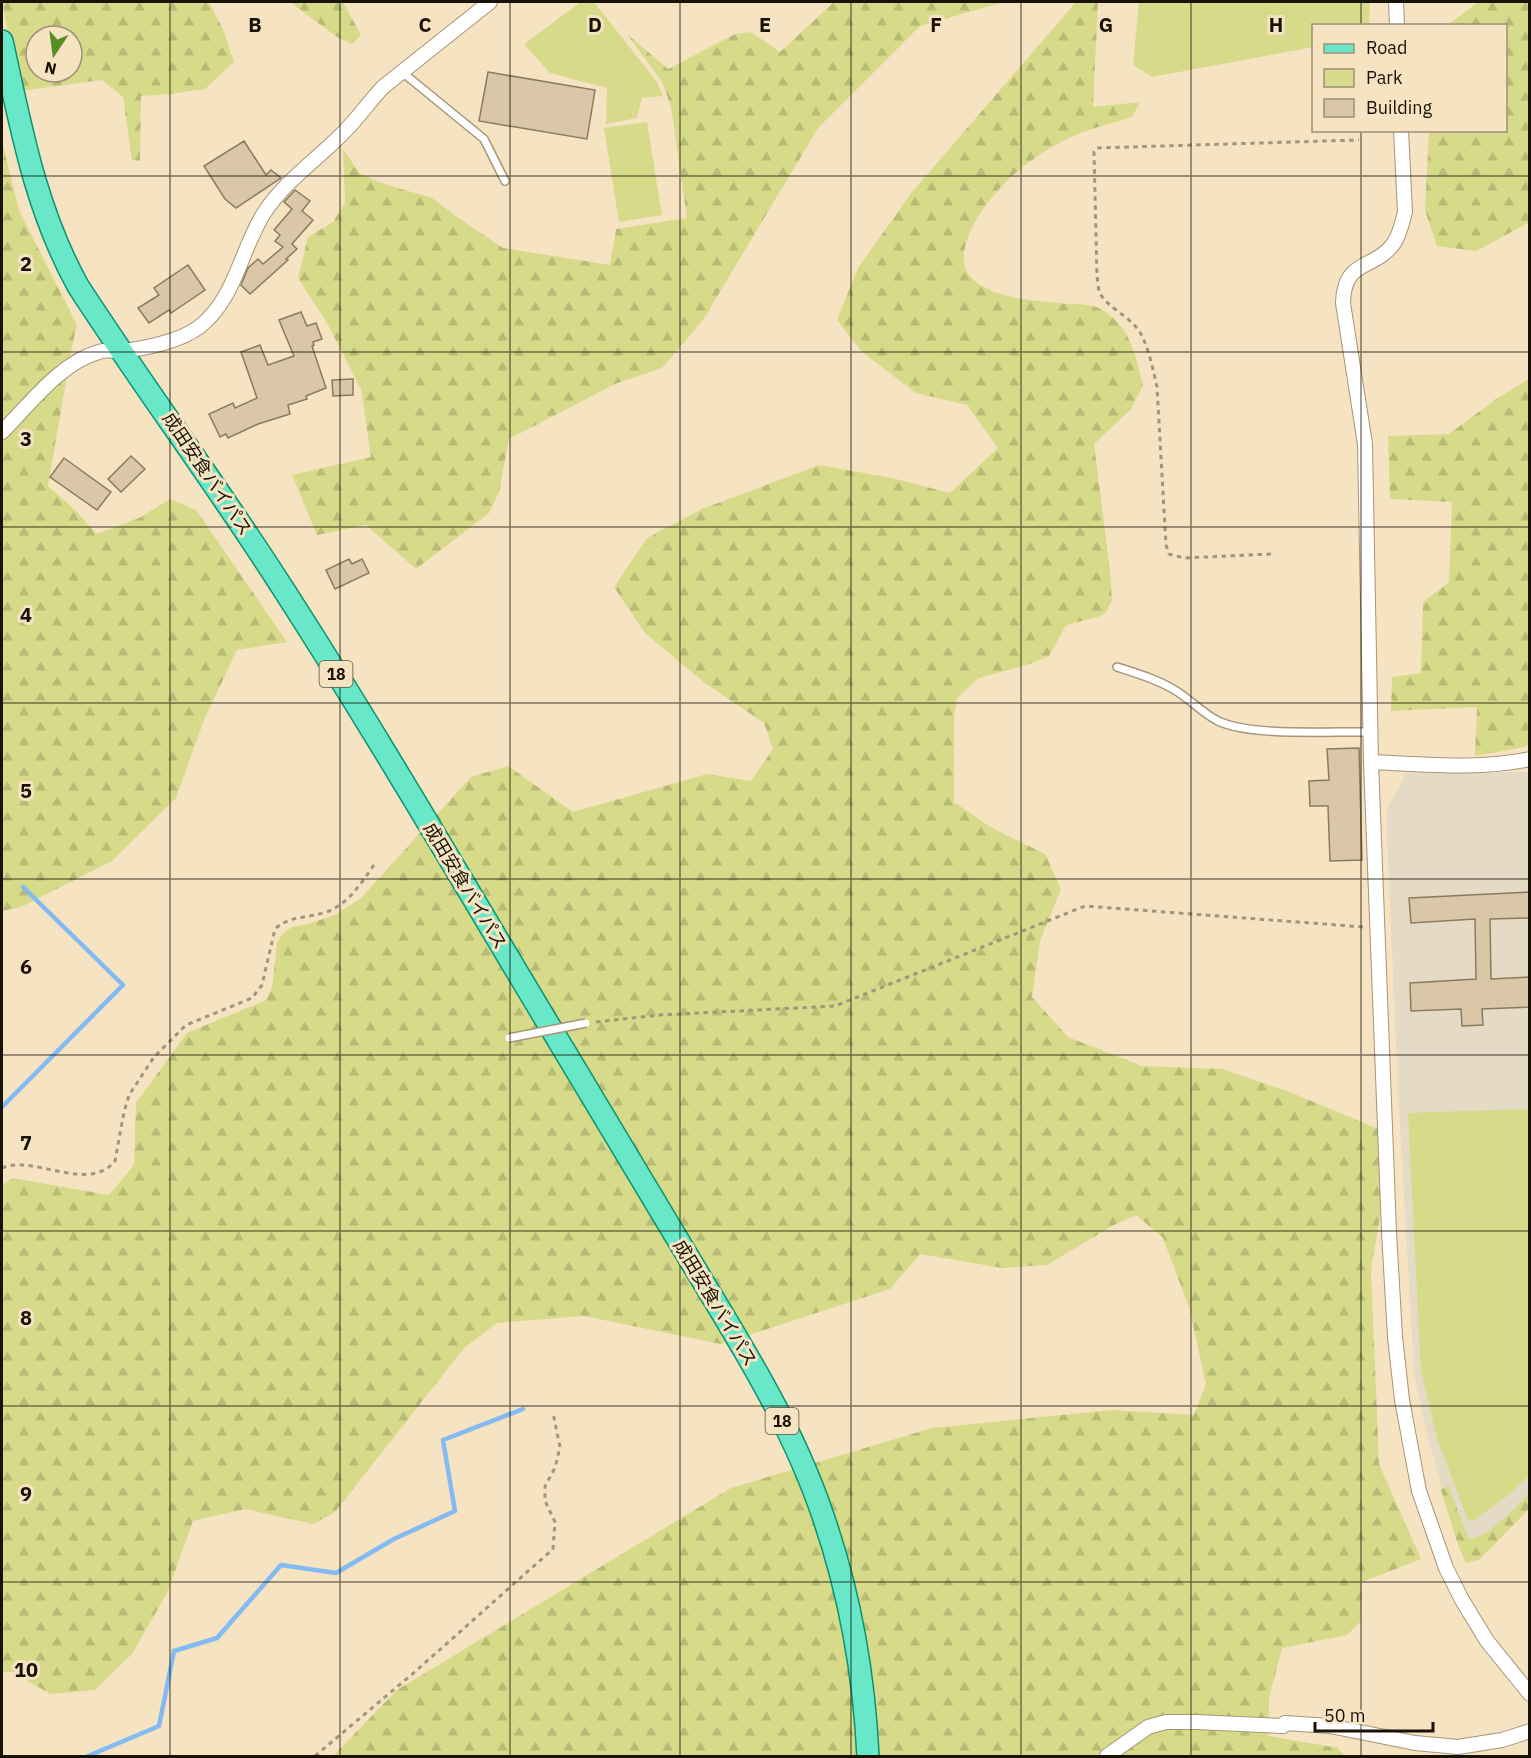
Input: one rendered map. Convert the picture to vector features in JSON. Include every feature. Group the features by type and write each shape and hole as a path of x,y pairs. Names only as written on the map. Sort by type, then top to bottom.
{"main road":[{"name":"成田安食バイパス","path":"2,42 38,192 60,253 78,286 289,597 710,1293 773,1402 822,1513 837,1557 857,1646 868,1756"}],"street":[{"path":"2,432 40,391 85,357 101,351 123,351 167,341 187,334 200,326 211,315 229,289 263,214 274,200 305,166 356,120 383,87 490,2"},
{"path":"1396,2 1397,24"},
{"path":"1401,132 1405,212 1402,225 1394,243 1387,250 1354,270 1343,290 1343,303 1365,444 1371,762 1395,1337 1412,1459 1428,1519 1446,1569 1487,1641 1530,1694"},
{"path":"1371,762 1468,765 1511,763 1530,759"},
{"path":"1107,1756 1148,1727 1166,1722 1330,1726 1414,1743 1458,1747 1502,1740 1530,1731"}],"lane":[{"path":"402,72 484,140 505,181"},
{"path":"1117,667 1173,689 1206,714 1234,726 1280,731 1371,732"},
{"path":"509,1038 586,1023"}],"path":[{"path":"1271,554 1184,558 1169,554 1166,545 1157,387 1153,370 1141,334 1129,319 1106,302 1099,292 1094,152 1097,148 1359,140"},
{"path":"2,1168 18,1164 70,1174 98,1172 110,1166 115,1161 129,1095 154,1057 186,1024 252,998 258,993 262,985 275,929 290,919 324,913 345,902 376,862"},
{"path":"586,1023 660,1015 835,1006 1085,906 1377,928"},
{"path":"315,1756 417,1670 553,1549 555,1522 544,1501 545,1486 555,1468 560,1447 553,1413"}],"shaded area":[{"path":"1529,772 1529,1494 1495,1527 1474,1539 1455,1535 1427,1434 1414,1372 1398,1089 1386,812 1406,773"}],"green space":[{"path":"2,2 209,2 223,29 234,62 205,89 141,96 140,161 132,160 123,97 102,80 84,82 84,24 24,24 24,84 72,84 20,91"},
{"path":"290,2 343,2 361,35 352,44 337,37"},
{"path":"581,2 594,2 657,82 663,96 642,98 637,118 606,124 607,88 550,73 524,44"},
{"path":"834,2 1004,2 920,26 818,128 703,320 662,368 615,384 509,439 499,492 489,513 416,569 366,525 317,535 292,475 371,457 361,389 327,323 298,278 308,237 333,222 345,203 343,149 360,174 384,184 432,198 503,248 610,265 616,229 687,218 671,106 662,82 627,34 668,69 735,34 751,32 780,52"},
{"path":"1076,2 1098,2 1093,107 1140,102 1132,117 1071,137 1039,155 1017,172 1001,187 981,213 966,243 964,258 967,271 976,282 997,293 1021,299 1087,305 1100,309 1121,326 1131,344 1143,385 1131,409 1094,444 1112,600 1106,612 1098,617 1066,625 1049,656 1030,664 979,678 957,698 954,716 954,802 992,828 1045,854 1061,889 1040,941 1032,997 1068,1037 1142,1066 1222,1069 1290,1092 1378,1129 1386,1182 1371,1269 1379,1464 1421,1559 1362,1582 1361,1621 1347,1635 1282,1648 1269,1698 1268,1736 1338,1748 1344,1756 333,1756 397,1690 731,1488 932,1428 1112,1410 1194,1415 1206,1384 1189,1307 1163,1238 1136,1215 1112,1226 1047,1265 1002,1268 920,1254 890,1289 721,1344 584,1316 497,1323 464,1348 335,1512 313,1524 245,1509 193,1521 168,1591 132,1654 95,1690 50,1694 13,1672 2,1672 2,1185 13,1178 109,1195 134,1165 136,1103 187,1033 266,1000 272,987 277,943 283,933 292,927 335,915 361,898 471,777 508,766 573,812 707,774 751,781 773,749 764,723 705,683 645,633 614,587 647,538 702,509 819,465 892,478 950,493 998,448 967,405 916,393 862,352 837,320 858,268 912,192"},
{"path":"1139,2 1370,2 1369,24 1312,24 1312,47 1152,77 1133,65"},
{"path":"1478,2 1529,2 1530,222 1476,251 1437,246 1425,210 1429,132 1507,132 1507,24 1449,24"},
{"path":"647,122 662,215 619,222 604,128"},
{"path":"2,141 19,210 77,325 48,486 77,512 96,534 139,518 170,499 196,510 287,642 237,650 204,720 176,798 112,861 21,907 2,911"},
{"path":"1529,379 1529,744 1525,747 1475,756 1477,707 1391,711 1392,677 1421,673 1423,602 1449,582 1452,502 1390,499 1388,436 1449,434 1496,399"},
{"path":"1529,1109 1529,1476 1507,1496 1473,1521 1467,1518 1437,1438 1421,1371 1408,1113"},
{"path":"1448,1485 1468,1538 1492,1529 1529,1494 1529,1509 1479,1560 1466,1563 1441,1490"}],"building":[{"path":"488,72 595,90 587,139 479,121"},
{"path":"244,141 266,175 271,170 281,178 236,208 225,199 204,166"},
{"path":"295,190 310,201 302,211 313,220 292,244 297,249 286,259 288,260 250,294 241,285 248,268 258,259 263,264 283,247 275,241 280,235 274,230 292,209 284,202"},
{"path":"188,265 205,290 171,313 169,310 149,323 138,308 159,295 154,288"},
{"path":"301,312 307,326 316,323 322,339 313,342 312,346 326,388 306,396 307,399 288,405 290,414 258,424 228,438 226,434 220,437 209,414 233,403 235,408 257,398 241,352 260,345 268,365 294,356 279,320"},
{"path":"353,379 353,395 333,396 332,380"},
{"path":"131,456 145,469 121,492 108,479"},
{"path":"64,458 111,492 97,510 50,477"},
{"path":"349,559 352,564 362,559 369,573 335,589 326,570"},
{"path":"1359,748 1362,860 1330,861 1328,806 1310,806 1309,781 1329,780 1327,749"},
{"path":"1530,892 1530,918 1490,919 1491,979 1530,977 1530,1007 1482,1009 1483,1025 1462,1026 1461,1009 1411,1011 1410,983 1476,979 1475,919 1411,923 1409,898"}],"waterway":[{"path":"2,1107 123,985 23,887"},
{"path":"88,1756 159,1726 174,1651 217,1638 281,1565 336,1573 394,1539 455,1511 443,1440 523,1409"}]}
